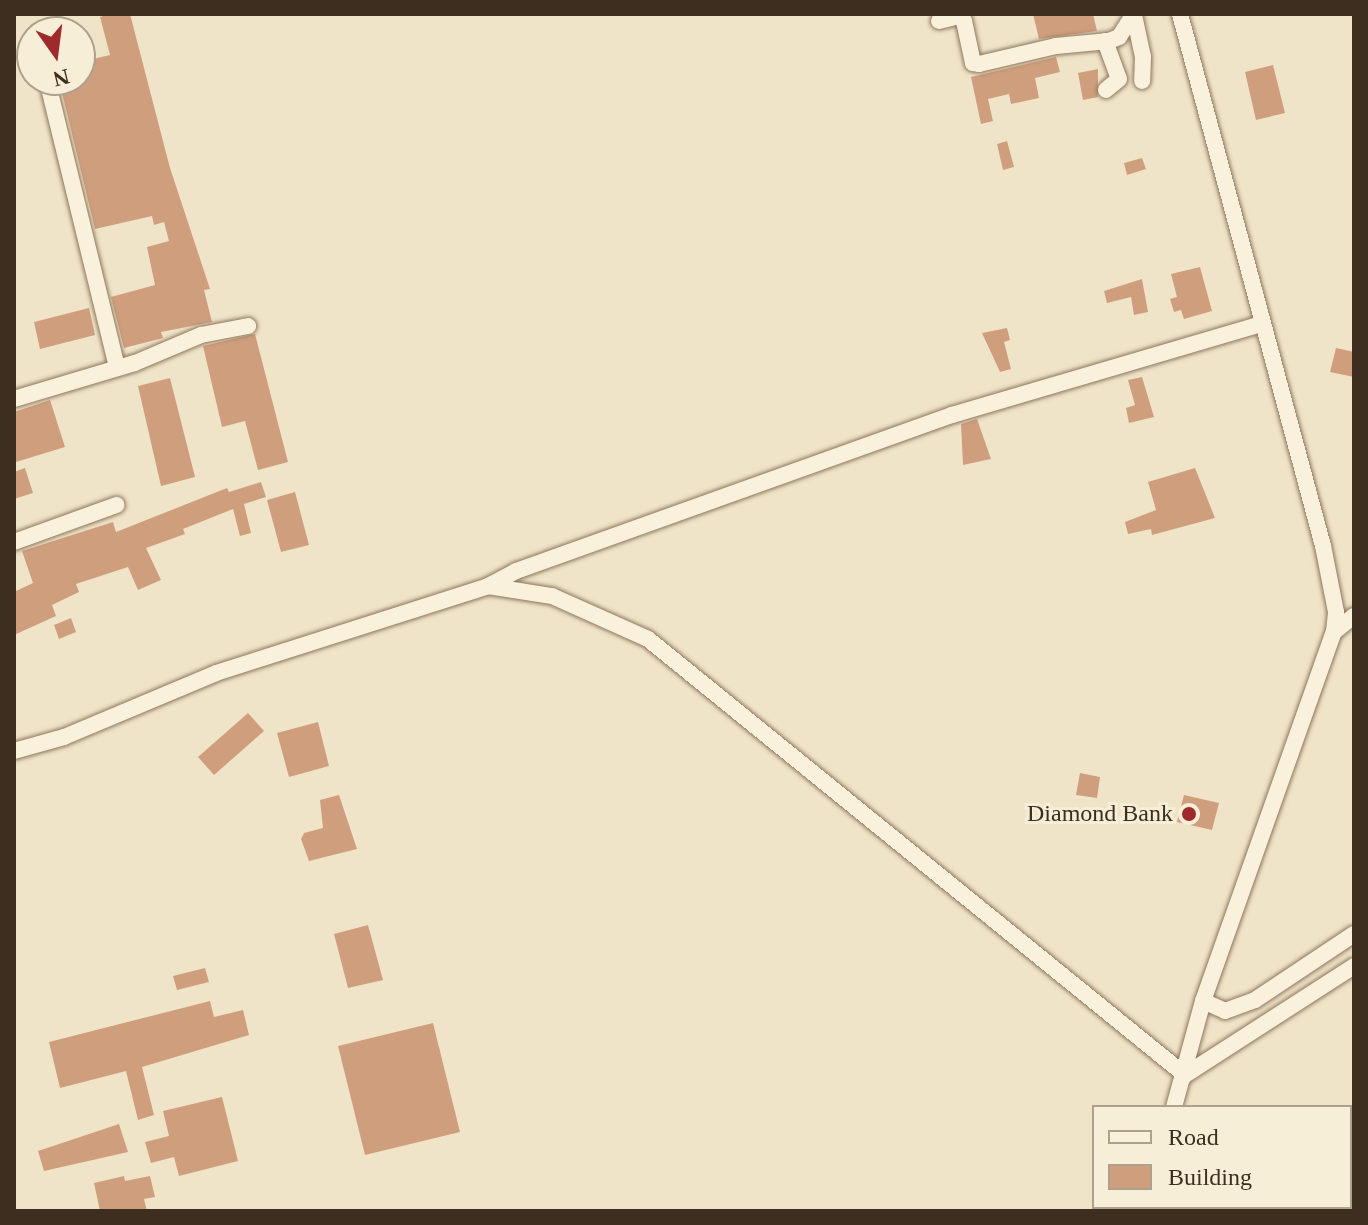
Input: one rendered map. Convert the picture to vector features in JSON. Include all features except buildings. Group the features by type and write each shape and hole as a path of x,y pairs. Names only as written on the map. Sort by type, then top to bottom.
{"street":[{"path":"939,21 959,16 964,21 973,63 979,64 1119,37 1134,14"},
{"path":"1134,14 1143,57 1142,81"},
{"path":"1175,1105 1203,1001 1334,632 1333,591 1323,546 1180,14"},
{"path":"1105,41 1119,79 1106,90"},
{"path":"51,96 117,368"},
{"path":"14,751 64,737 216,673 488,586 516,571 952,415 1261,324"},
{"path":"14,399 117,368 201,335 248,326"},
{"path":"14,542 116,505"},
{"path":"488,586 552,596 648,639 1185,1075"},
{"path":"1334,632 1354,616"},
{"path":"1203,1001 1225,1011 1255,1000 1354,934"},
{"path":"1185,1075 1354,966"}],"place":[{"name":"Diamond Bank","path":"1189,814"}]}
